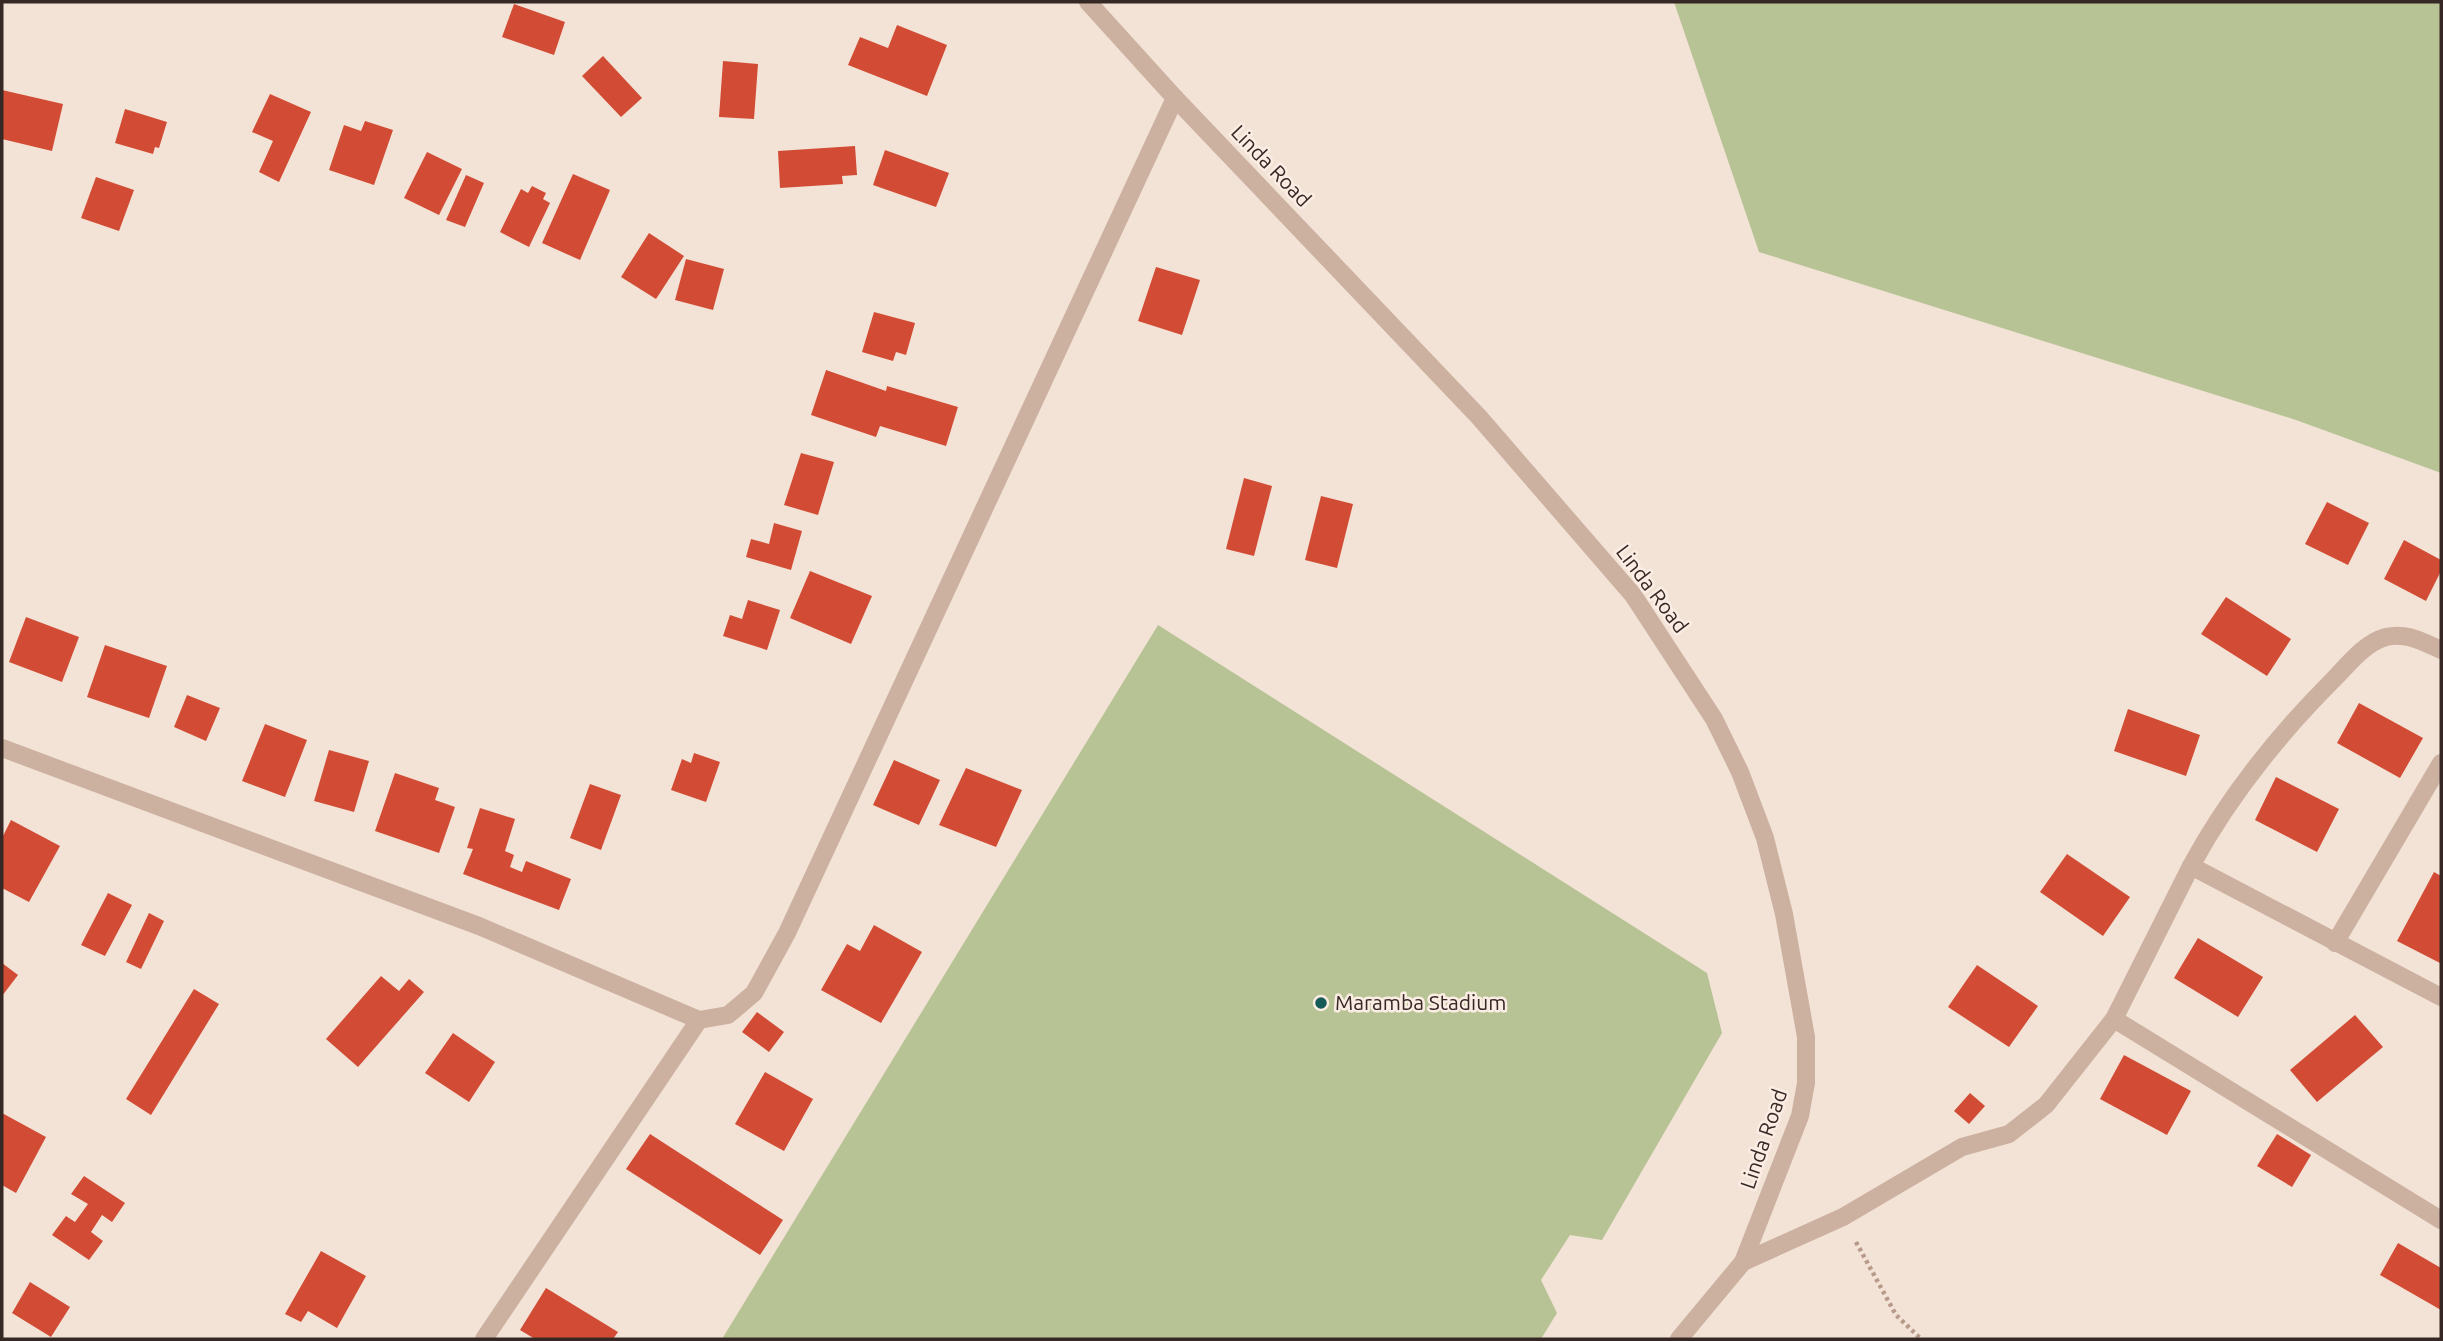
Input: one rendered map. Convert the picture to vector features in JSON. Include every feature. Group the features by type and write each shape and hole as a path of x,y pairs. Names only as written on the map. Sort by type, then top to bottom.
{"street":[{"name":"Linda Road","path":"1088,2 1175,99 1479,417 1633,595 1714,719 1740,772 1765,838 1784,914 1806,1037 1806,1083 1800,1116 1743,1262 1679,1339"},
{"path":"2,748 480,926 699,1020 729,1015 754,993 787,933 1175,99"},
{"path":"1743,1262 1843,1217 1962,1147 2009,1134 2046,1105 2113,1019 2215,822 2262,757 2298,715 2363,650 2385,637 2410,635 2441,650"},
{"path":"2335,943 2441,763"},
{"path":"2191,866 2441,997"},
{"path":"2113,1019 2441,1220"},
{"path":"484,1339 699,1020"}],"path":[{"path":"1843,1217 1896,1315 1921,1339"}],"green space":[{"path":"1674,2 2441,2 2441,473 2296,420 1759,252"},
{"name":"Maramba Stadium","path":"1158,625 1707,973 1722,1033 1602,1240 1570,1235 1541,1280 1557,1313 1541,1339 722,1339"}],"building":[{"path":"514,4 565,22 554,55 502,37"},
{"path":"897,25 947,45 927,96 848,65 860,37 888,48"},
{"path":"603,56 642,98 621,117 582,76"},
{"path":"723,61 758,64 754,119 719,117"},
{"path":"2,90 63,104 52,151 2,139"},
{"path":"270,94 311,112 279,182 259,172 273,141 252,132"},
{"path":"125,109 167,122 159,148 155,147 153,154 115,143"},
{"path":"365,121 393,130 374,185 329,170 344,125 361,131"},
{"path":"855,146 857,175 842,176 843,184 780,188 778,151"},
{"path":"885,150 949,173 936,207 873,185"},
{"path":"427,152 462,169 439,215 404,198"},
{"path":"573,174 610,190 580,260 542,243"},
{"path":"466,175 484,183 465,227 446,220"},
{"path":"96,177 134,190 119,231 81,218"},
{"path":"532,186 546,193 543,199 550,203 529,247 500,232 521,189 528,193"},
{"path":"649,233 684,256 656,299 621,277"},
{"path":"686,259 724,269 713,310 675,300"},
{"path":"1156,267 1200,280 1182,335 1138,321"},
{"path":"874,312 915,323 906,355 896,352 893,361 862,352"},
{"path":"826,370 886,391 887,386 958,407 946,446 880,426 876,437 811,415"},
{"path":"801,453 834,462 818,515 784,505"},
{"path":"1244,478 1272,486 1254,556 1226,549"},
{"path":"1321,496 1353,504 1337,568 1305,560"},
{"path":"2327,502 2369,523 2348,565 2305,544"},
{"path":"774,523 802,531 791,570 746,557 751,539 769,544"},
{"path":"2404,540 2441,560 2441,571 2426,601 2384,579"},
{"path":"810,571 872,596 851,644 790,618"},
{"path":"2226,597 2291,639 2267,676 2201,634"},
{"path":"748,600 780,610 767,650 723,636 730,615 742,619"},
{"path":"26,617 79,637 62,682 9,662"},
{"path":"105,645 167,666 149,718 87,697"},
{"path":"187,695 220,708 206,741 174,727"},
{"path":"2359,703 2423,738 2400,778 2337,743"},
{"path":"2128,709 2200,735 2186,776 2114,751"},
{"path":"265,724 307,740 285,797 242,781"},
{"path":"329,750 369,761 354,812 314,801"},
{"path":"694,753 720,762 706,802 671,790 682,759 691,763"},
{"path":"894,760 940,780 919,825 873,805"},
{"path":"966,768 1022,790 996,847 939,825"},
{"path":"395,773 439,788 435,800 455,807 439,853 375,831"},
{"path":"2276,777 2339,809 2317,852 2255,820"},
{"path":"590,784 621,795 601,850 570,838"},
{"path":"480,808 515,819 505,851 514,855 510,867 522,872 526,861 571,879 559,910 463,874 473,849 467,848"},
{"path":"11,820 60,846 29,902 2,888 2,838"},
{"path":"2067,854 2130,897 2103,936 2040,892"},
{"path":"2434,872 2441,876 2440,963 2397,941"},
{"path":"108,893 132,905 105,956 81,945"},
{"path":"149,913 164,921 141,969 126,962"},
{"path":"874,925 922,952 881,1023 821,990 847,944 860,951"},
{"path":"2198,938 2263,977 2238,1017 2174,978"},
{"path":"2,963 18,975 2,996"},
{"path":"1977,965 2038,1006 2009,1047 1948,1007"},
{"path":"381,976 399,991 409,979 424,992 358,1067 326,1039"},
{"path":"194,989 219,1004 151,1115 126,1099"},
{"path":"757,1012 784,1032 769,1052 742,1032"},
{"path":"2355,1015 2383,1047 2317,1102 2290,1070"},
{"path":"453,1033 495,1062 469,1102 425,1073"},
{"path":"2124,1055 2191,1091 2167,1135 2100,1099"},
{"path":"765,1072 813,1099 784,1151 735,1124"},
{"path":"1970,1093 1985,1106 1969,1124 1954,1111"},
{"path":"2,1113 46,1137 16,1193 2,1185"},
{"path":"650,1134 783,1220 760,1255 626,1169"},
{"path":"2277,1134 2311,1155 2292,1187 2257,1166"},
{"path":"84,1176 125,1203 112,1222 102,1215 91,1232 103,1241 89,1260 52,1235 66,1216 75,1222 88,1204 71,1194"},
{"path":"2398,1243 2441,1268 2441,1310 2380,1275"},
{"path":"321,1251 366,1276 337,1328 308,1311 301,1322 285,1314"},
{"path":"30,1282 70,1307 51,1337 12,1313"},
{"path":"546,1288 618,1332 613,1339 535,1339 520,1330"}],"place":[{"name":"Maramba Stadium","path":"1321,1003"}]}
